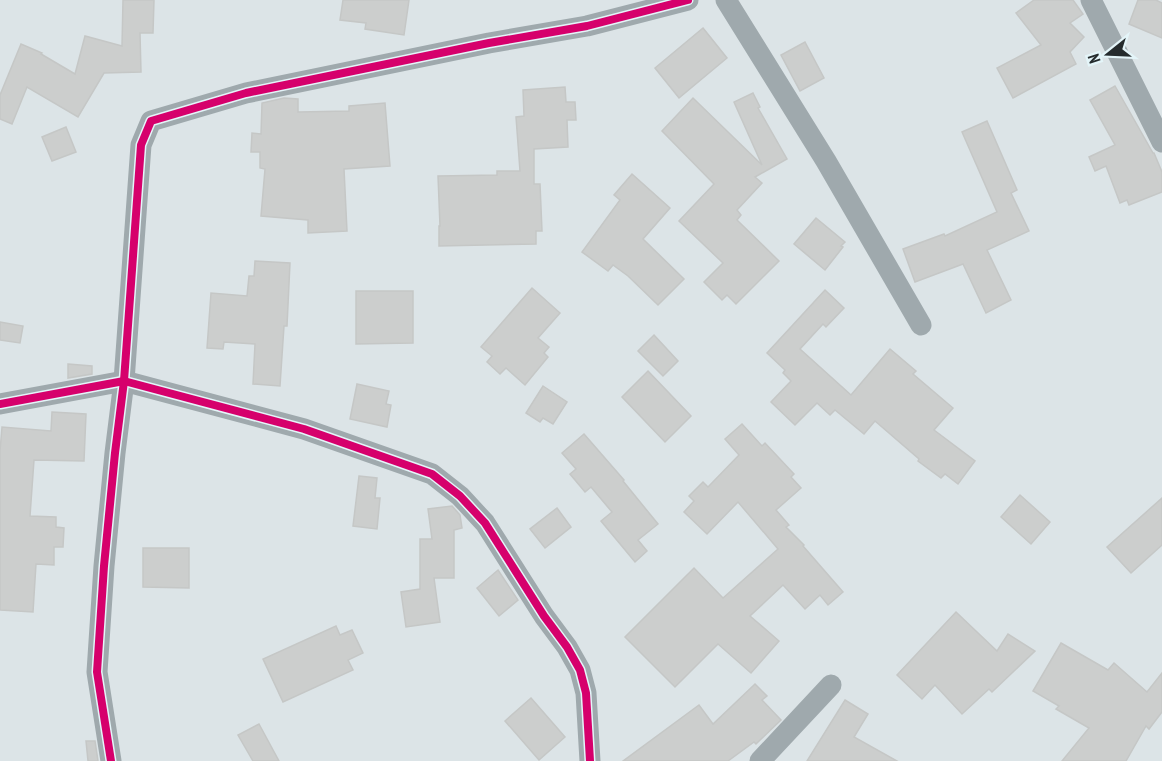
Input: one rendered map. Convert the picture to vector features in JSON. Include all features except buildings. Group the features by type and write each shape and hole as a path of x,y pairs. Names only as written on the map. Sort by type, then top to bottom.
{"street":[{"path":"111,761 97,672 104,566 124,381 141,145 151,121 246,93 489,43 587,26 688,0"},
{"path":"726,0 826,161 921,325"},
{"path":"1091,0 1162,142"},
{"path":"0,404 124,381 304,429 432,474 460,496 485,523 544,616 567,647 579,670 586,693 590,761"},
{"path":"760,761 831,684"}],"cycle path":[{"path":"111,761 97,672 104,566 124,381 141,145 151,121 246,93 489,43 587,26 688,0"},
{"path":"0,404 124,381 304,429 432,474 460,496 485,523 580,670 586,693 590,761"}]}
